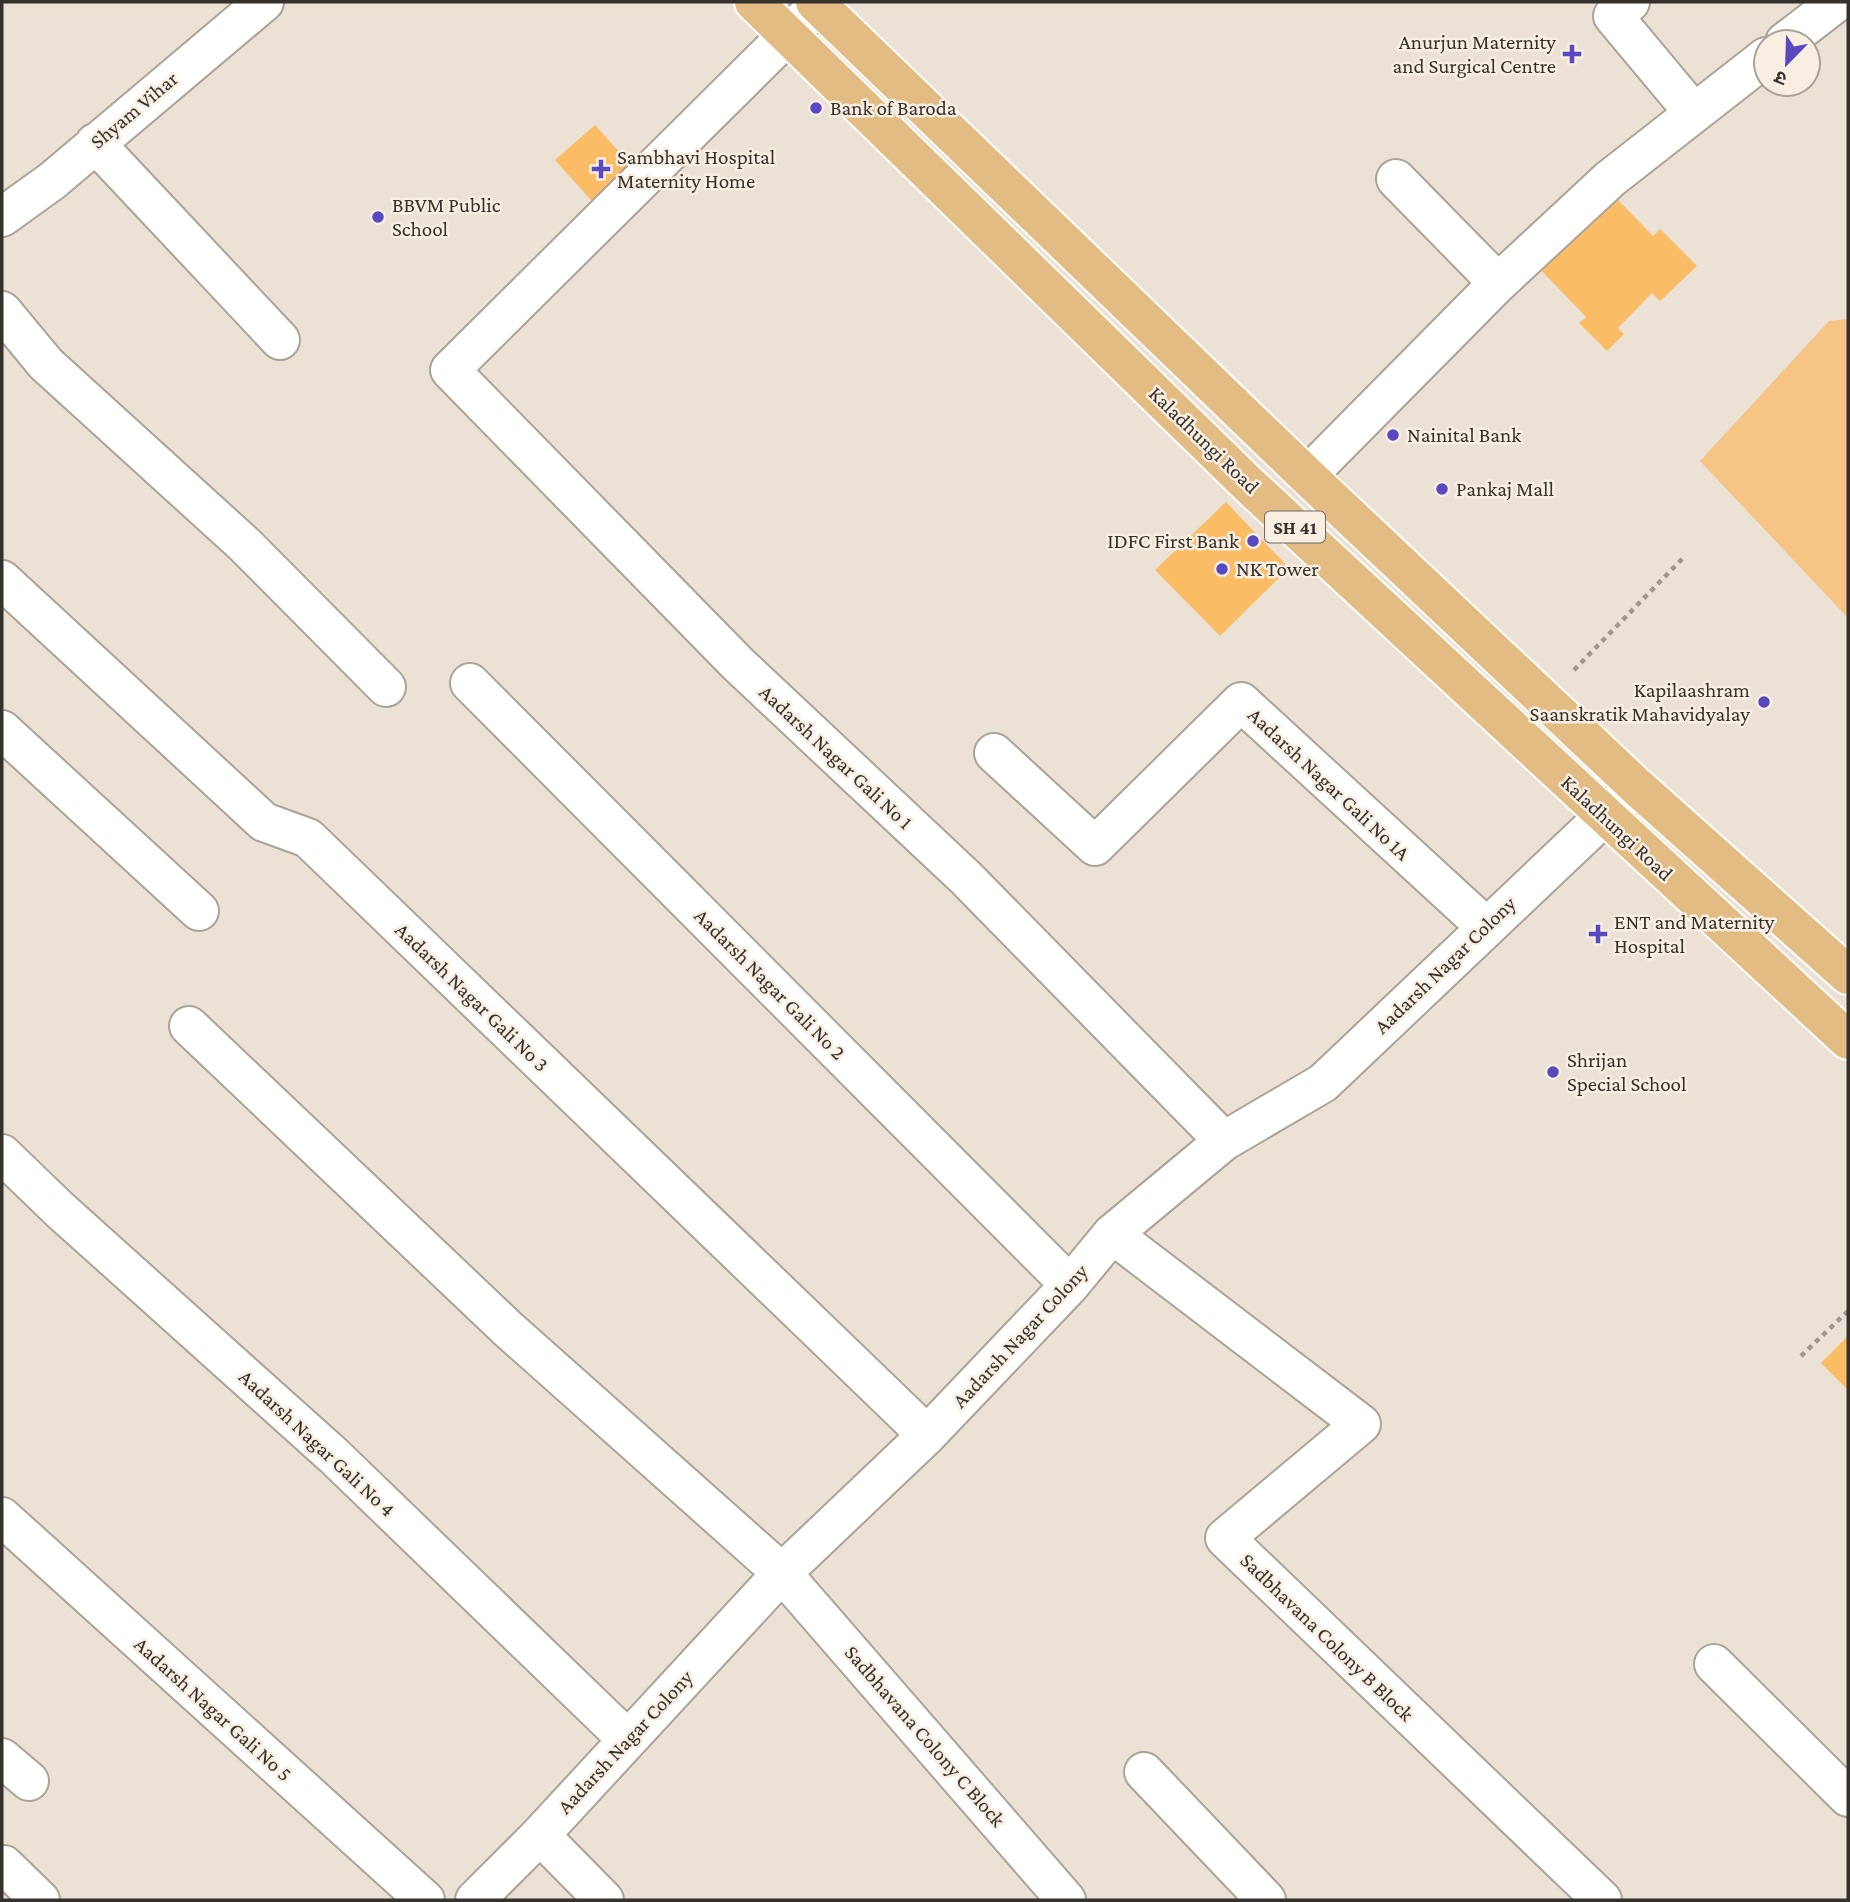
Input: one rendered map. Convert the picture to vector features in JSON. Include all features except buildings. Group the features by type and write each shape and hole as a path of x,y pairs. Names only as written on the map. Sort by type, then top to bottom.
{"main road":[{"name":"Kaladhungi Road","path":"754,2 1249,485 1848,1040"},
{"name":"Kaladhungi Road","path":"817,3 1307,476 1636,786 1848,975"},
{"path":"1249,485 1279,449"}],"street":[{"name":"Shyam Vihar","path":"2,217 52,181 264,2"},
{"path":"1630,2 1612,16 1694,113"},
{"path":"1803,28 1837,2"},
{"path":"789,34 817,3"},
{"name":"Aadarsh Nagar Gali No 1","path":"789,34 450,370 738,664 966,878 1224,1141"},
{"path":"1307,476 1498,283 1610,179 1752,68"},
{"path":"95,143 281,340"},
{"path":"1395,179 1498,283"},
{"path":"2,312 46,364 245,545 386,687"},
{"name":"Aadarsh Nagar Gali No 3","path":"2,580 264,822 308,838 927,1435"},
{"name":"Aadarsh Nagar Gali No 2","path":"470,683 1070,1285"},
{"name":"Aadarsh Nagar Gali No 1A","path":"993,753 1096,846 1241,702 1485,926"},
{"path":"2,730 198,911"},
{"name":"Aadarsh Nagar Colony","path":"475,1900 540,1835 782,1573 927,1435 1070,1285 1112,1234 1224,1141 1324,1083 1485,926 1636,786"},
{"name":"Sadbhavana Colony C Block","path":"189,1026 508,1329 782,1573 1066,1900"},
{"name":"Aadarsh Nagar Gali No 4","path":"2,1154 60,1210 334,1456 626,1739"},
{"name":"Sadbhavana Colony B Block","path":"1112,1234 1361,1424 1225,1538 1602,1900"},
{"name":"Aadarsh Nagar Gali No 5","path":"2,1517 425,1900"},
{"path":"1714,1664 1848,1797"},
{"path":"1144,1772 1266,1900"},
{"path":"540,1835 604,1900"},
{"path":"4,1865 40,1900"}],"path":[{"path":"1545,700 1685,556"},
{"path":"1801,1356 1848,1311"}],"shaded area":[{"path":"1848,319 1848,618 1700,461 1829,321"}],"place":[{"name":"Anurjun Maternity and Surgical Centre","path":"1572,54"},
{"name":"Bank of Baroda","path":"816,108"},
{"name":"Sambhavi Hospital Maternity Home","path":"601,169"},
{"name":"BBVM Public School","path":"378,217"},
{"name":"Nainital Bank","path":"1393,435"},
{"name":"Pankaj Mall","path":"1442,489"},
{"name":"IDFC First Bank","path":"1253,541"},
{"name":"NK Tower","path":"1222,569"},
{"name":"Kapilaashram Saanskratik Mahavidyalay","path":"1764,702"},
{"name":"ENT and Maternity Hospital","path":"1598,934"},
{"name":"Shrijan Special School","path":"1553,1072"}]}
